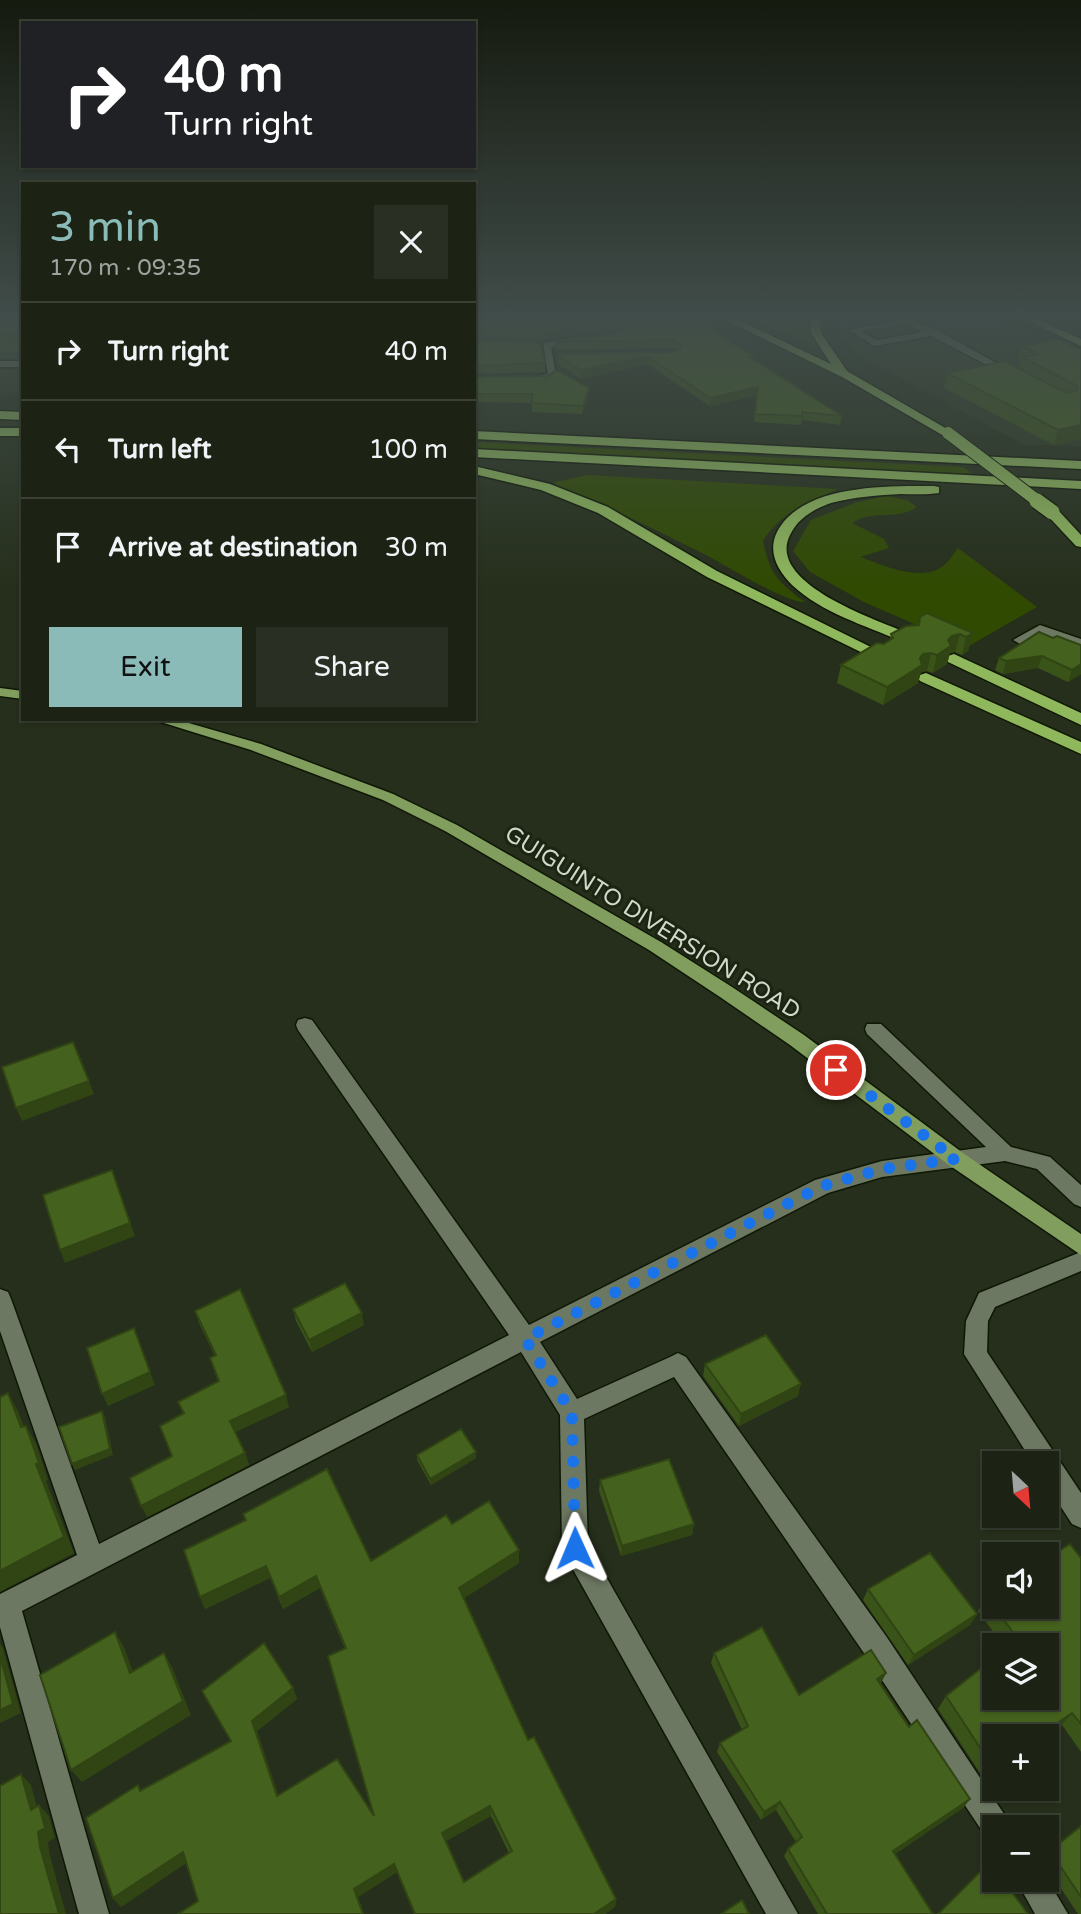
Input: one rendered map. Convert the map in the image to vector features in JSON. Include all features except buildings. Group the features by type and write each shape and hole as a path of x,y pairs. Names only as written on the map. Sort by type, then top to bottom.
{"highway":[{"path":"906,409 948,433 1052,512 1081,542"},
{"path":"0,415 21,416"},
{"path":"0,432 21,432"},
{"path":"476,435 1081,465"},
{"path":"476,453 1081,485"},
{"path":"972,458 1003,453 1081,455"},
{"path":"476,470 545,487 603,510 712,574 879,655"},
{"path":"907,638 824,600 800,583 787,569 780,556 782,534 791,520 805,510 837,498 894,491 970,490 1008,481"},
{"path":"954,659 1081,720"},
{"path":"926,678 1081,749"}],"main road":[{"path":"0,692 21,695"},
{"name":"GUIGUINTO DIVERSION ROAD","path":"165,721 257,747 388,797 451,828 655,946 726,992 797,1040 956,1159 1081,1246"}],"street":[{"path":"1020,640 1040,629 1081,644"},
{"path":"305,1025 525,1339 572,1413 575,1548 783,1914"},
{"path":"874,1029 1004,1153"},
{"path":"94,1914 4,1606 822,1186 882,1169 1004,1153 1043,1163 1081,1198"},
{"path":"1081,1261 987,1300 977,1321 975,1354 1081,1515"},
{"path":"0,1299 92,1561"},
{"path":"572,1413 678,1364 876,1646 988,1815"},
{"path":"1039,1892 1053,1914"}],"shaded area":[{"path":"958,409 1081,409 1081,446 1024,445"}],"green space":[{"path":"476,442 963,467 974,475 476,450"},
{"path":"588,475 838,489 787,515 763,541 776,577 805,602 772,591 652,528 556,486 555,482"},
{"path":"886,496 907,500 917,507 852,523 884,539 889,548 860,557 902,571 924,573 943,566 958,548 1037,607 967,647 864,602 810,572 793,551 811,520 857,502"}],"route":[{"path":"575,1548 572,1413 525,1339 822,1186 882,1169 956,1159 836,1070"}]}
